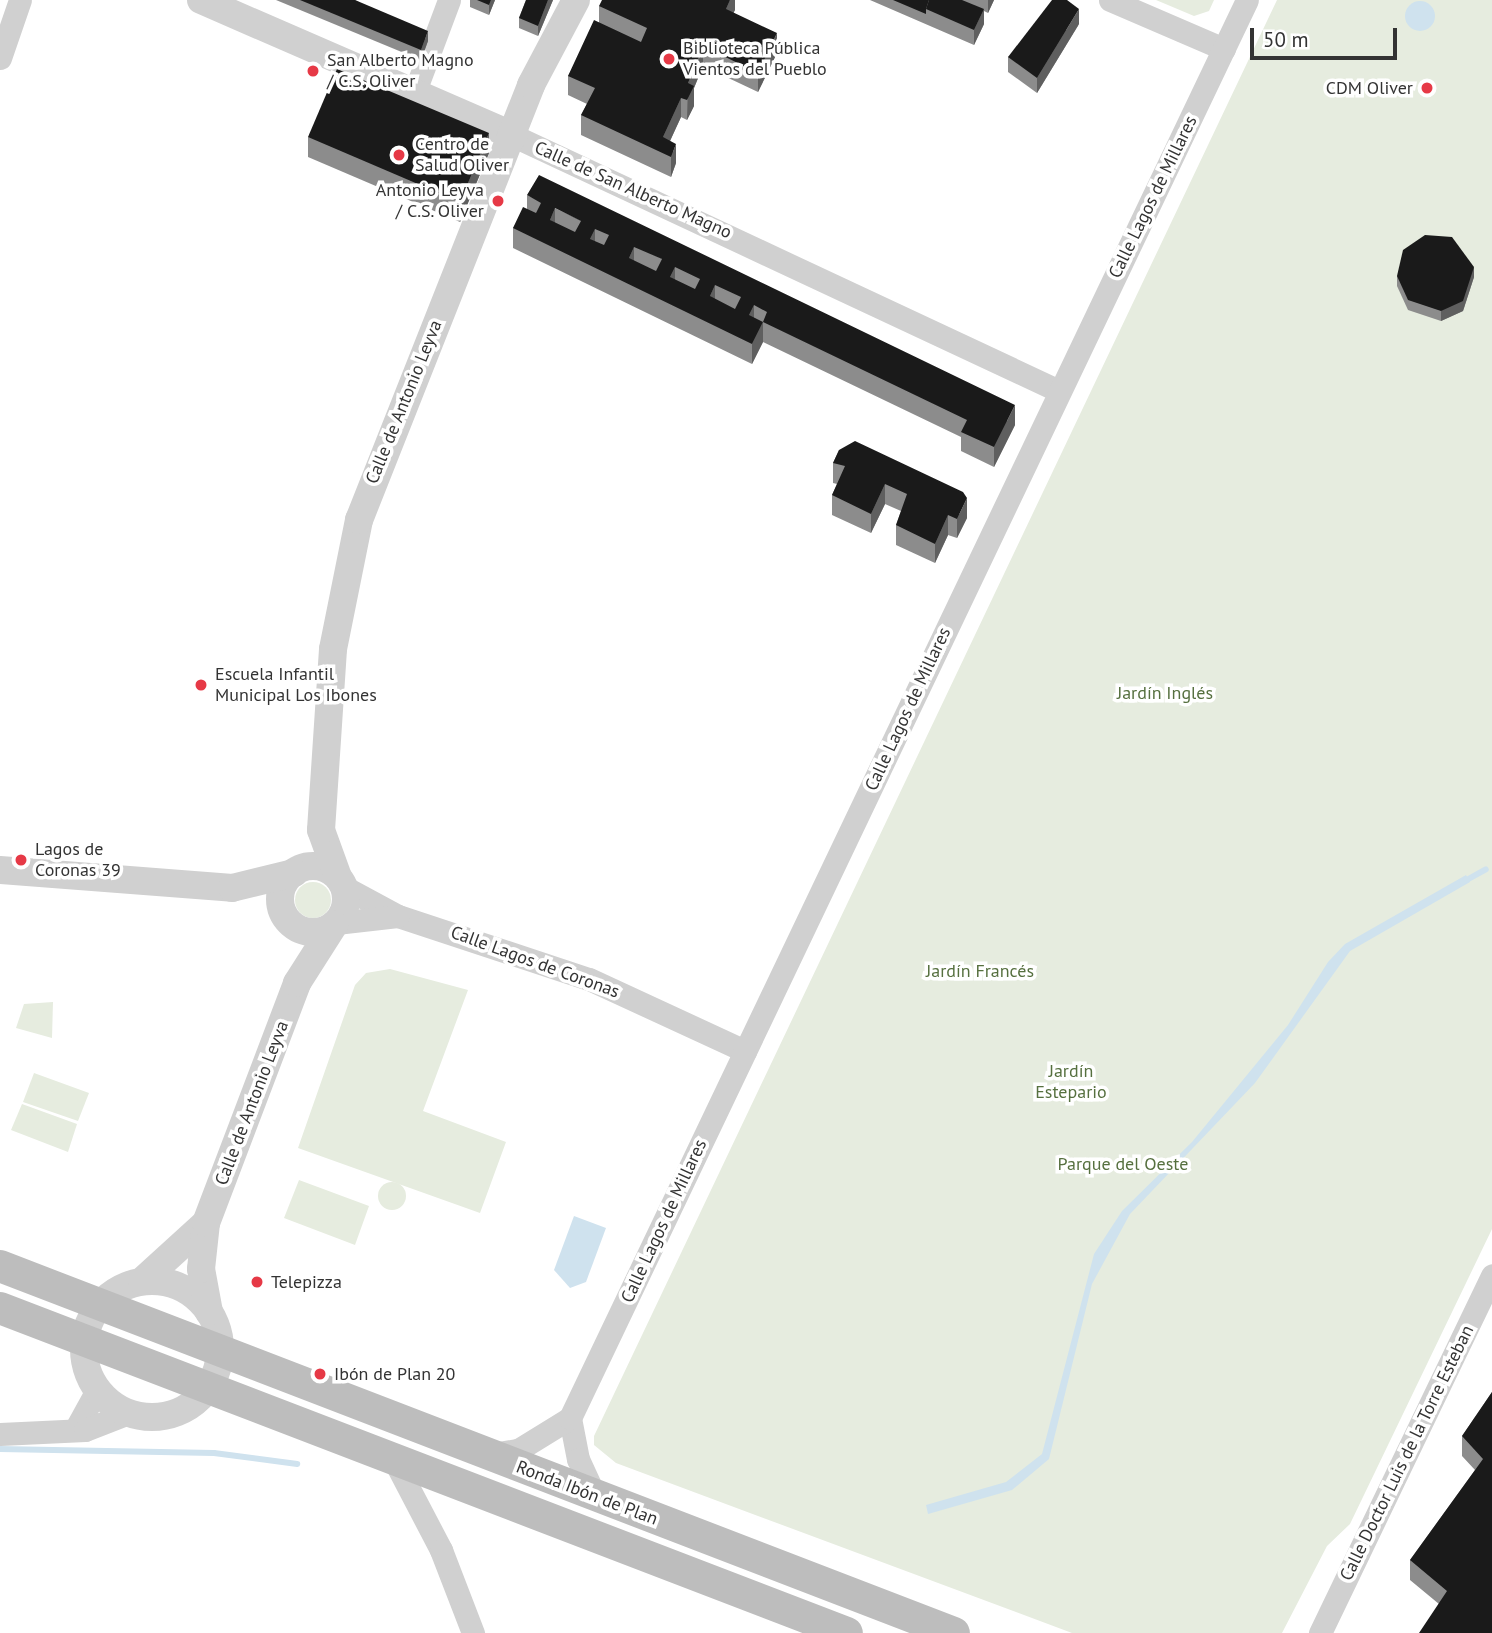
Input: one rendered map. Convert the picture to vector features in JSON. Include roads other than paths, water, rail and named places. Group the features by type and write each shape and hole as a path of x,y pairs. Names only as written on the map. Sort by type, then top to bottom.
{"main road":[{"name":"Ronda Ibón de Plan","path":"0,1266 954,1633"},
{"path":"0,1308 847,1633"}],"street":[{"path":"0,58 20,0"},
{"path":"415,91 449,0"},
{"name":"Calle de Antonio Leyva","path":"341,882 321,830 333,649 359,520 392,424 514,136 553,34 576,0"},
{"path":"1110,0 1224,49"},
{"name":"Calle Lagos de Millares","path":"570,1418 1247,0"},
{"name":"Calle de San Alberto Magno","path":"217,3 514,136 1059,391"},
{"name":"Calle de Antonio Leyva","path":"297,871 321,830"},
{"path":"0,870 232,888 320,867 341,882 345,906 335,924 313,932 232,888"},
{"path":"288,920 283,887 297,871"},
{"name":"Calle Lagos de Coronas","path":"341,882 398,916 589,979 745,1051"},
{"name":"Calle Lagos de Coronas","path":"335,924 398,916"},
{"name":"Calle de Antonio Leyva","path":"288,920 296,983"},
{"name":"Calle de Antonio Leyva","path":"209,1312 201,1269 206,1223 296,983 335,924"},
{"name":"Calle de Antonio Leyva","path":"142,1281 206,1223"},
{"name":"Calle Doctor Luis de la Torre Esteban","path":"1321,1632 1492,1275"},
{"path":"0,1434 75,1430 126,1414 176,1414 208,1388 220,1352 209,1312 180,1287 142,1281 100,1304 83,1341 83,1361 97,1390 126,1414"},
{"path":"75,1430 97,1390"},
{"path":"488,1454 518,1450 570,1418 578,1459 595,1496"},
{"path":"394,1460 442,1550 473,1633"}],"water":[{"path":"1420,1 1431,5 1435,16 1431,27 1420,31 1409,27 1405,16 1409,5"},
{"path":"1466,875 1470,882 1350,951 1255,1083 1130,1214 1092,1284 1049,1459 1012,1490 928,1514 926,1505 1006,1482 1042,1454 1094,1254 1122,1211 1192,1142 1288,1025 1328,962 1345,944"},
{"path":"574,1216 606,1228 586,1282 570,1288 554,1270"}],"waterway":[{"path":"1463,882 1486,869"},
{"path":"0,1449 214,1453 297,1464"}],"place":[{"name":"Biblioteca Pública Vientos del Pueblo","path":"669,59"},
{"name":"San Alberto Magno / C.S. Oliver","path":"313,71"},
{"name":"CDM Oliver","path":"1427,88"},
{"name":"Centro de Salud Oliver","path":"399,155"},
{"name":"Antonio Leyva / C.S. Oliver","path":"498,201"},
{"name":"Escuela Infantil Municipal Los Ibones","path":"201,685"},
{"name":"Lagos de Coronas 39","path":"21,860"},
{"name":"Telepizza","path":"257,1282"},
{"name":"Ibón de Plan 20","path":"320,1374"}],"park label":[{"name":"Jardín Inglés","path":"1165,693"},
{"name":"Jardín Francés","path":"980,971"},
{"name":"Jardín Estepario","path":"1071,1082"},
{"name":"Parque del Oeste","path":"1123,1164"}]}
